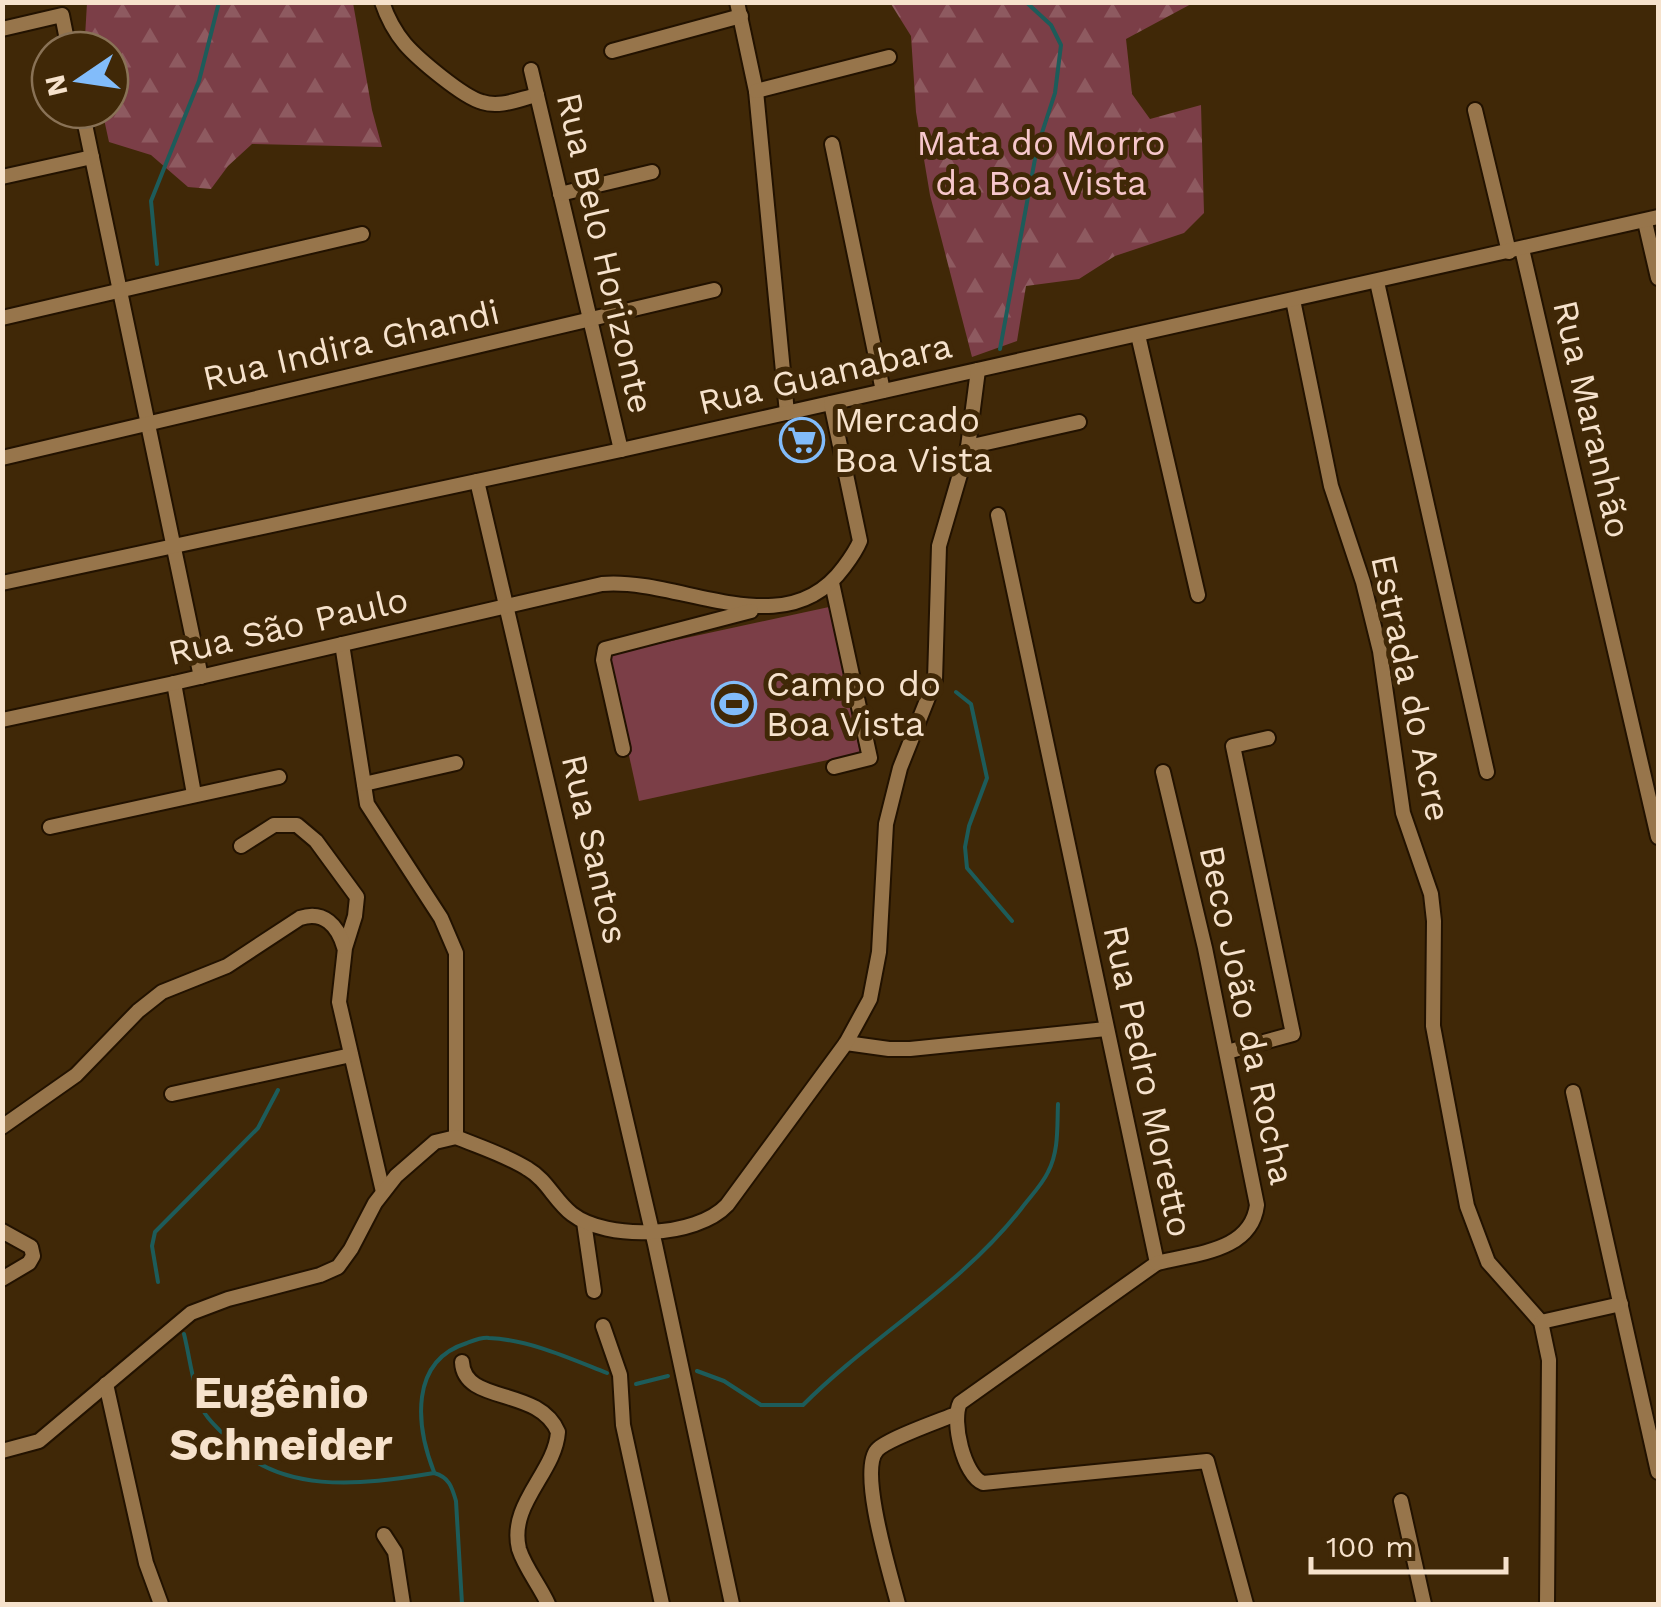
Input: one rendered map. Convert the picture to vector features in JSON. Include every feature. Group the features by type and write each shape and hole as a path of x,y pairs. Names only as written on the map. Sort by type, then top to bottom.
{"street":[{"path":"382,2 407,47 470,97 501,104 537,95"},
{"path":"612,51 739,9 756,91 787,413"},
{"path":"2,28 62,15 65,30"},
{"path":"756,91 889,57"},
{"name":"Rua Belo Horizonte","path":"531,70 620,450"},
{"name":"Rua Maranhão","path":"1475,110 1516,251 1658,837"},
{"path":"86,130 201,677"},
{"path":"832,144 883,391"},
{"path":"2,178 92,157"},
{"path":"560,194 652,172"},
{"path":"1651,220 1658,278"},
{"name":"Rua Guanabara","path":"2,582 620,450 1651,220"},
{"path":"2,318 362,234"},
{"path":"1377,282 1488,772"},
{"name":"Rua Indira Ghandi","path":"2,458 714,290"},
{"name":"Estrada do Acre","path":"1294,300 1331,486 1380,651 1399,795 1431,894 1434,1026 1467,1206 1488,1262 1541,1322"},
{"path":"1138,335 1198,595"},
{"path":"2,1451 39,1441 191,1313 338,1267 383,1192 424,1149 436,1142 456,1137 525,1166 570,1212 603,1228 652,1232 692,1226 718,1215 846,1042 870,999 886,824 900,768 936,680 939,546 968,447 978,370"},
{"path":"623,749 605,649 804,600 832,583 860,541 831,403"},
{"path":"968,447 1079,422"},
{"name":"Rua Santos","path":"477,481 652,1232 732,1604"},
{"name":"Rua Pedro Moretto","path":"898,1604 871,1486 870,1463 880,1447 956,1414 960,1403 1157,1263 998,515"},
{"name":"Rua São Paulo","path":"2,720 174,684 586,586 640,583 741,606 766,607"},
{"path":"832,583 870,758 834,767"},
{"path":"342,644 371,813 441,918 456,953 456,1137"},
{"path":"174,684 194,794"},
{"path":"1227,1052 1293,1034 1233,746 1268,738"},
{"path":"364,784 456,763"},
{"name":"Beco João da Rocha","path":"1157,1263 1237,1242 1256,1218 1256,1193 1227,1052 1163,772"},
{"path":"50,827 279,777"},
{"path":"241,846 274,825 296,825 306,831 357,897 345,948 339,1002 383,1192"},
{"path":"2,1127 76,1075 162,992 227,966 300,918 319,915 326,919 340,934 345,948"},
{"path":"846,1042 910,1048 1106,1028"},
{"path":"172,1094 350,1055"},
{"path":"1573,1092 1658,1472"},
{"path":"584,1222 594,1291"},
{"path":"2,1232 31,1247 33,1256 29,1263 2,1279"},
{"path":"1548,1604 1549,1360 1541,1322 1621,1304"},
{"path":"603,1326 620,1375 623,1425 662,1604"},
{"path":"462,1362 463,1374 471,1383 534,1404 546,1413 558,1432 553,1456 526,1502 519,1532 520,1551 548,1604"},
{"path":"106,1384 146,1563 161,1604"},
{"path":"956,1414 968,1469 977,1481 984,1483 1207,1461 1246,1604"},
{"path":"1400,1501 1424,1604"},
{"path":"384,1534 395,1552 403,1604"}],"green space":[{"path":"87,3 353,3 382,147 252,144 211,189 188,187 151,155 109,142 106,130 130,130 130,30 85,30"},
{"name":"Mata do Morro da Boa Vista","path":"867,3 1193,3 1126,39 1132,94 1150,119 1201,105 1204,213 1184,233 1115,256 1079,279 1026,286 1017,341 972,357 930,195 916,112 911,36 891,4"},
{"name":"Campo do Boa Vista","path":"829,607 860,753 639,801 607,655"}],"waterway":[{"path":"157,264 151,201 199,81 219,2"},
{"path":"1000,349 1037,148 1055,93 1061,45 1051,25 1026,2"},
{"path":"956,692 971,704 987,778 969,826 967,868 1012,921"},
{"path":"158,1282 152,1246 155,1232 258,1128 278,1090"},
{"path":"697,1371 724,1381 761,1405 803,1405 971,1263 1021,1209 1052,1164 1058,1104"},
{"path":"184,1334 205,1413 244,1454 268,1468 321,1482 378,1481 434,1473 446,1480 456,1501 462,1604"},
{"path":"434,1472 423,1435 422,1397 435,1364 448,1352 481,1338 504,1339 607,1373"},
{"path":"636,1384 668,1376"}],"place":[{"name":"Mercado Boa Vista","path":"802,440"},
{"name":"Campo do Boa Vista","path":"734,704"}],"district":[{"name":"Eugênio Schneider","path":"281,1418"}]}
